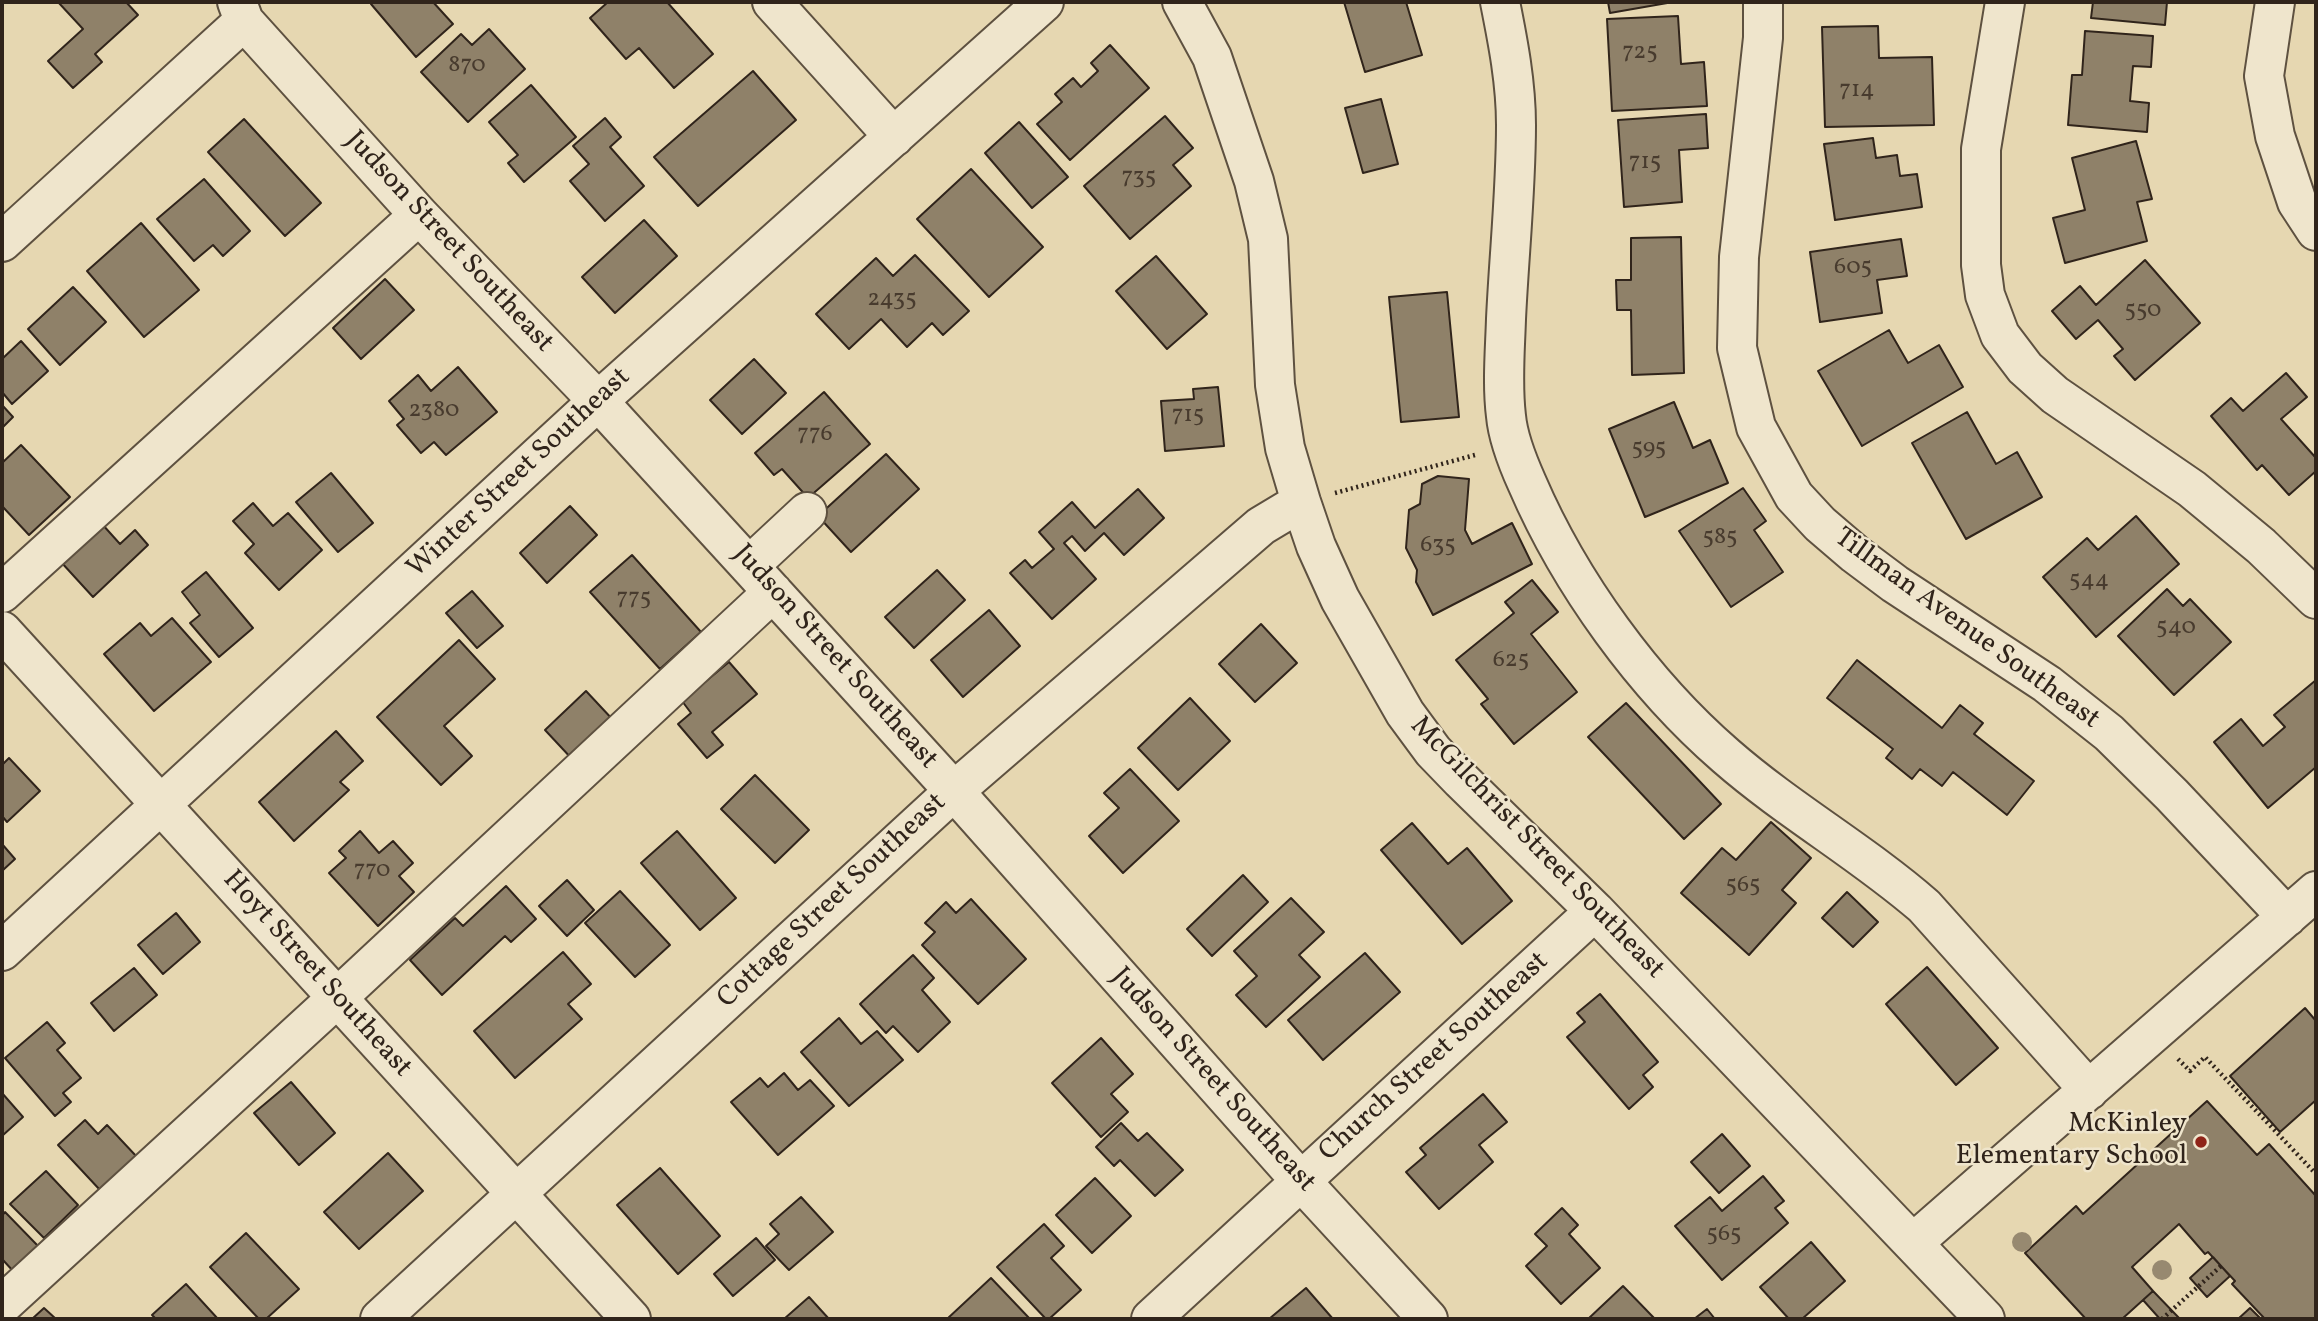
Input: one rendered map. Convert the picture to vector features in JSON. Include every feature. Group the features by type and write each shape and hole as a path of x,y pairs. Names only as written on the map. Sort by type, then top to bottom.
{"street":[{"path":"772,2 894,137"},
{"name":"Winter Street Southeast","path":"2,951 598,401 1044,2"},
{"name":"McGilchrist Street Southeast","path":"1182,2 1212,57 1257,193 1268,239 1275,385 1285,448 1301,502 1316,546 1340,599 1405,713 1433,751 1595,911 1985,1319"},
{"path":"1500,2 1511,61 1516,124 1504,369 1506,418 1513,445 1540,514 1568,565 1616,634 1685,718 1761,784 1898,883 1924,906 2089,1090"},
{"name":"Tillman Avenue Southeast","path":"1763,2 1763,38 1739,257 1737,348 1756,427 1794,496 1820,524 1855,554 1895,584 2047,684 2109,733 2172,794 2305,909"},
{"path":"2005,2 1981,149 1981,265 1985,295 2000,335 2025,368 2055,395 2192,489 2261,546 2316,599"},
{"path":"2275,2 2264,76 2275,136 2297,202 2316,231"},
{"path":"2,242 241,12"},
{"name":"Judson Street Southeast","path":"241,12 419,215 598,401 761,579 954,791 1300,1181 1428,1319"},
{"path":"2,593 419,215"},
{"name":"Cottage Street Southeast","path":"380,1319 954,791 1261,526 1301,502"},
{"path":"2,1305 337,998 761,579 807,512"},
{"name":"Hoyt Street Southeast","path":"2,631 631,1319"},
{"path":"1913,1242 2154,1033 2305,909"},
{"name":"Church Street Southeast","path":"1151,1319 1595,911"}],"path":[{"path":"1301,502 1513,445"},
{"path":"2154,1033 2190,1071 2205,1057 2316,1174"},
{"path":"2162,1319 2221,1266"}],"building":[{"path":"58,2 126,2 138,15 95,54 102,62 73,88 48,61 83,29"},
{"path":"433,2 453,24 416,57 371,4"},
{"path":"608,2 667,2 713,54 674,88 639,48 626,59 590,18"},
{"path":"1344,2 1406,2 1422,55 1365,72"},
{"path":"1608,2 1673,2 1610,13"},
{"path":"2093,2 2167,2 2165,25 2091,18"},
{"path":"1678,16 1681,64 1704,62 1707,106 1612,111 1607,19"},
{"path":"1878,26 1879,58 1932,57 1934,125 1825,127 1822,27"},
{"path":"489,29 525,69 468,122 421,72 461,34 472,45"},
{"path":"2085,31 2153,36 2151,67 2133,66 2130,101 2149,103 2147,132 2068,125 2072,75 2082,75"},
{"path":"1110,45 1149,88 1070,160 1037,124 1062,102 1055,94 1073,78 1081,87 1098,71 1091,63"},
{"path":"753,71 796,120 698,206 654,157"},
{"path":"531,85 576,137 524,182 508,163 518,155 489,122"},
{"path":"1381,99 1398,164 1363,173 1345,108"},
{"path":"1706,114 1708,148 1679,150 1682,202 1624,207 1618,120"},
{"path":"1165,116 1193,148 1173,165 1191,186 1130,239 1084,186"},
{"path":"605,118 621,137 610,147 644,186 605,221 570,181 589,164 573,146"},
{"path":"244,119 321,203 285,236 208,152"},
{"path":"1019,122 1068,177 1032,208 985,153"},
{"path":"1873,138 1876,158 1897,155 1900,176 1917,174 1922,207 1835,220 1824,144"},
{"path":"2136,141 2152,199 2137,202 2147,241 2065,263 2053,218 2085,210 2072,158"},
{"path":"971,169 1043,247 989,297 917,219"},
{"path":"204,179 250,231 223,256 213,245 194,261 157,219"},
{"path":"644,220 677,256 615,313 582,277"},
{"path":"141,223 199,290 144,337 87,271"},
{"path":"1681,237 1684,373 1632,375 1631,310 1617,310 1616,280 1631,280 1631,238"},
{"path":"1901,239 1907,276 1877,280 1882,313 1820,322 1810,252"},
{"path":"915,255 969,311 943,335 932,323 907,347 881,319 849,349 816,314 876,258 893,276"},
{"path":"1156,256 1207,314 1167,349 1116,291"},
{"path":"2145,260 2200,323 2135,380 2114,356 2123,349 2098,320 2076,339 2052,311 2080,286 2096,305"},
{"path":"385,279 414,310 361,359 333,328"},
{"path":"73,287 106,322 60,365 28,329"},
{"path":"1447,292 1459,417 1401,422 1389,297"},
{"path":"1889,330 1908,363 1939,345 1963,387 1862,446 1818,371"},
{"path":"21,341 48,371 12,404 2,392 2,359"},
{"path":"754,359 786,393 742,434 710,400"},
{"path":"458,367 497,412 446,455 434,442 421,453 397,425 404,419 389,401 418,375 431,391"},
{"path":"2286,373 2307,397 2281,419 2316,458 2316,471 2289,495 2262,465 2257,470 2211,416 2231,398 2243,411"},
{"path":"1218,387 1224,446 1165,451 1161,401 1194,399 1193,389"},
{"path":"824,392 870,444 808,498 782,469 774,475 755,453"},
{"path":"1674,402 1693,448 1710,440 1728,483 1645,517 1609,429"},
{"path":"2,405 13,417 2,428"},
{"path":"1967,412 1996,464 2017,452 2042,497 1966,539 1912,443"},
{"path":"21,445 70,497 29,535 2,506 2,463"},
{"path":"886,454 919,489 851,552 818,516"},
{"path":"331,473 373,523 338,552 296,502"},
{"path":"1438,476 1469,479 1465,530 1472,544 1512,523 1532,564 1433,615 1416,582 1417,570 1406,548 1409,510 1420,504 1422,484"},
{"path":"1743,488 1766,521 1754,530 1783,572 1731,607 1679,531"},
{"path":"1138,489 1164,518 1124,555 1104,533 1085,551 1072,536 1064,543 1096,579 1052,619 1010,573 1025,560 1032,568 1054,549 1039,532 1072,502 1095,528"},
{"path":"253,503 273,526 288,513 322,550 279,590 245,553 254,544 233,521"},
{"path":"570,506 597,535 547,583 520,553"},
{"path":"2136,516 2179,564 2096,637 2043,577 2087,538 2098,550"},
{"path":"102,524 120,544 135,530 148,545 93,597 61,562"},
{"path":"632,555 701,632 660,669 590,592"},
{"path":"937,570 965,600 914,648 885,617"},
{"path":"206,572 253,628 219,657 190,623 200,615 182,592"},
{"path":"1532,580 1558,612 1531,634 1577,692 1514,744 1481,704 1488,699 1456,660 1514,613 1505,602"},
{"path":"2167,589 2183,606 2190,599 2231,642 2174,695 2118,636"},
{"path":"472,591 503,626 477,648 446,613"},
{"path":"989,610 1020,646 963,697 931,660"},
{"path":"172,618 211,662 154,711 104,654 140,623 151,636"},
{"path":"1261,624 1297,663 1255,702 1219,664"},
{"path":"459,640 495,679 444,726 472,756 441,785 377,717"},
{"path":"1857,660 1942,728 1960,705 1983,723 1974,734 2034,781 2007,815 1953,772 1942,786 1920,769 1912,779 1886,758 1893,749 1827,698"},
{"path":"729,662 757,694 712,732 723,745 707,758 678,724 691,713 682,701"},
{"path":"2316,680 2316,767 2268,808 2214,742 2241,719 2263,746 2285,727 2274,715"},
{"path":"586,691 614,721 573,760 545,730"},
{"path":"1190,698 1230,741 1178,790 1138,748"},
{"path":"1626,703 1721,804 1684,839 1588,737"},
{"path":"336,731 363,761 340,782 349,790 294,841 259,802"},
{"path":"9,758 40,791 7,822 2,816 2,765"},
{"path":"1130,769 1179,821 1123,873 1089,836 1119,808 1104,793"},
{"path":"755,775 809,830 775,863 721,809"},
{"path":"1771,822 1811,858 1782,890 1796,903 1749,955 1681,893 1722,848 1736,860"},
{"path":"1412,823 1448,864 1467,848 1512,901 1462,944 1381,850"},
{"path":"360,831 379,853 393,841 413,863 399,876 414,892 378,926 329,873 346,858 339,851"},
{"path":"677,831 736,898 700,930 641,863"},
{"path":"2,844 15,859 2,871"},
{"path":"1243,875 1268,902 1212,956 1187,929"},
{"path":"567,880 594,910 567,936 539,906"},
{"path":"506,886 536,919 511,942 505,936 442,995 410,960 455,918 463,926"},
{"path":"620,891 670,945 635,977 585,923"},
{"path":"1847,892 1878,922 1853,947 1822,918"},
{"path":"1291,898 1324,932 1299,955 1320,977 1266,1027 1236,995 1257,976 1234,951"},
{"path":"971,899 1026,959 978,1004 922,945 935,932 925,923 946,902 956,913"},
{"path":"176,913 200,942 163,974 138,945"},
{"path":"563,952 591,984 568,1004 582,1019 515,1078 474,1031"},
{"path":"1365,953 1400,992 1323,1060 1288,1020"},
{"path":"913,955 934,978 922,990 950,1022 918,1052 893,1026 886,1033 860,1004"},
{"path":"1927,967 1998,1048 1956,1085 1886,1004"},
{"path":"134,968 157,995 114,1031 91,1003"},
{"path":"1600,994 1658,1062 1643,1075 1653,1087 1629,1109 1567,1037 1585,1022 1577,1013"},
{"path":"2305,1008 2316,1021 2316,1100 2280,1132 2230,1076"},
{"path":"839,1018 861,1044 877,1031 903,1060 849,1106 801,1052"},
{"path":"47,1022 65,1043 57,1050 81,1078 63,1093 71,1102 55,1116 5,1058"},
{"path":"1101,1038 1133,1074 1111,1094 1128,1112 1101,1137 1052,1083"},
{"path":"784,1073 798,1090 810,1080 834,1106 778,1155 731,1102 760,1078 768,1087"},
{"path":"291,1082 335,1133 299,1165 254,1113"},
{"path":"2,1093 23,1117 2,1136"},
{"path":"1483,1094 1507,1122 1479,1145 1493,1162 1439,1209 1406,1172 1426,1155 1420,1148"},
{"path":"2207,1101 2257,1155 2269,1144 2316,1196 2316,1319 2265,1319 2232,1284 2235,1281 2208,1252 2205,1254 2179,1224 2132,1267 2153,1291 2122,1319 2086,1319 2025,1253 2076,1206 2083,1214"},
{"path":"85,1120 98,1134 107,1125 137,1157 100,1190 58,1145"},
{"path":"1121,1123 1138,1141 1147,1133 1183,1170 1155,1196 1120,1160 1114,1166 1096,1147"},
{"path":"1722,1134 1750,1166 1719,1193 1691,1162"},
{"path":"388,1153 423,1191 359,1249 324,1212"},
{"path":"660,1168 720,1236 678,1274 617,1205"},
{"path":"46,1171 78,1205 44,1238 10,1204"},
{"path":"1763,1176 1784,1201 1775,1208 1788,1223 1722,1280 1675,1226 1710,1197 1722,1211"},
{"path":"1095,1178 1131,1216 1092,1253 1056,1215"},
{"path":"801,1197 833,1232 789,1270 766,1246 779,1234 770,1224"},
{"path":"1562,1208 1578,1225 1569,1234 1600,1268 1561,1304 1526,1266 1547,1246 1535,1234"},
{"path":"5,1212 39,1247 14,1272 2,1259 2,1216"},
{"path":"1044,1224 1064,1246 1051,1258 1081,1290 1049,1319 1046,1319 997,1267"},
{"path":"246,1233 299,1289 266,1319 259,1319 210,1267"},
{"path":"756,1238 775,1260 733,1296 714,1274"},
{"path":"1811,1242 1845,1281 1802,1319 1789,1319 1760,1287"},
{"path":"2213,1257 2230,1276 2207,1297 2190,1278"},
{"path":"991,1278 1030,1319 947,1319"},
{"path":"186,1284 218,1319 156,1319 152,1315"},
{"path":"1623,1286 1655,1319 1588,1319"},
{"path":"1306,1288 1333,1319 1269,1319"},
{"path":"2153,1291 2180,1319 2160,1319 2143,1300"},
{"path":"809,1297 829,1319 784,1319"},
{"path":"44,1308 56,1319 32,1319"},
{"path":"2250,1308 2261,1319 2238,1319"},
{"path":"1707,1309 1715,1319 1694,1319"}],"place":[{"name":"McKinley Elementary School","path":"2201,1142"}]}
